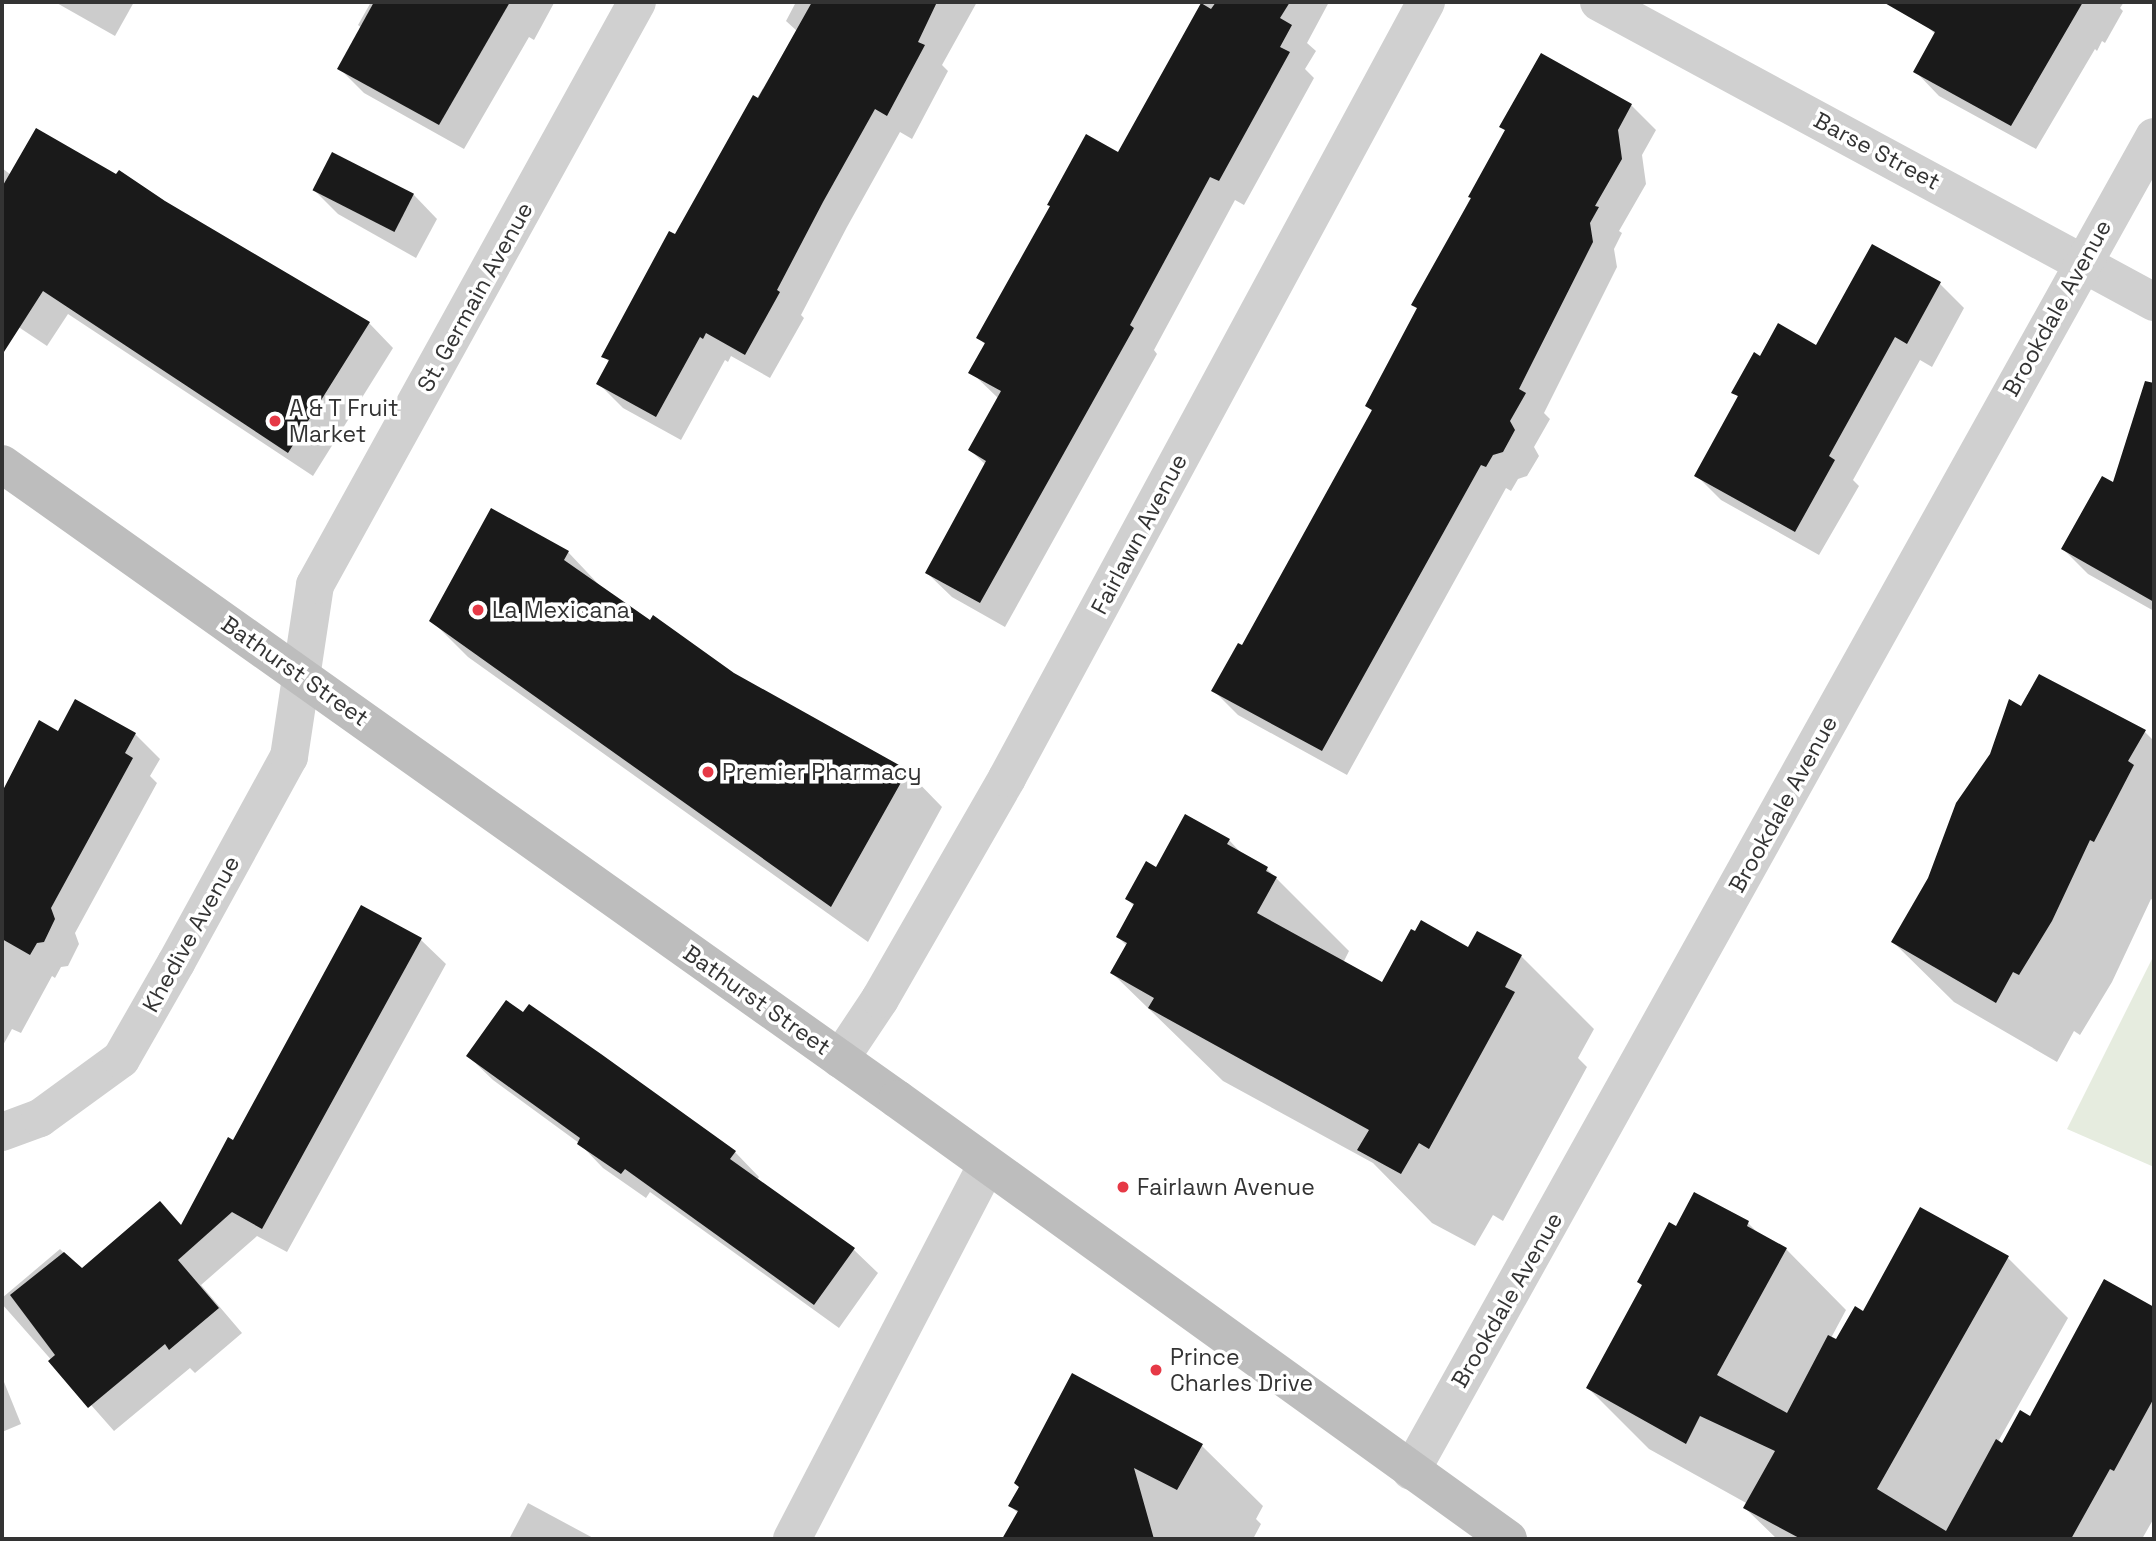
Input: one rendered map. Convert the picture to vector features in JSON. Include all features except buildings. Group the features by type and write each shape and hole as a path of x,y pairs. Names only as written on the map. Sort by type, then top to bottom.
{"main road":[{"name":"Bathurst Street","path":"2,464 840,1059 1508,1539"}],"street":[{"name":"St. Germain Avenue","path":"302,676 315,585 637,2"},
{"name":"Fairlawn Avenue","path":"840,1059 880,999 1007,778 1426,2"},
{"name":"Barse Street","path":"1599,2 2154,302"},
{"name":"Brookdale Avenue","path":"1411,1471 1598,1140 2082,262 2154,137"},
{"name":"Khedive Avenue","path":"2,1132 40,1118 121,1059 289,758 302,676"},
{"path":"792,1539 987,1165"}],"shaded area":[{"path":"2154,955 2154,1167 2067,1129"}],"place":[{"name":"A & T Fruit Market","path":"275,421"},
{"name":"La Mexicana","path":"478,610"},
{"name":"Premier Pharmacy","path":"708,772"},
{"name":"Fairlawn Avenue","path":"1123,1187"},
{"name":"Prince Charles Drive","path":"1156,1370"}]}
